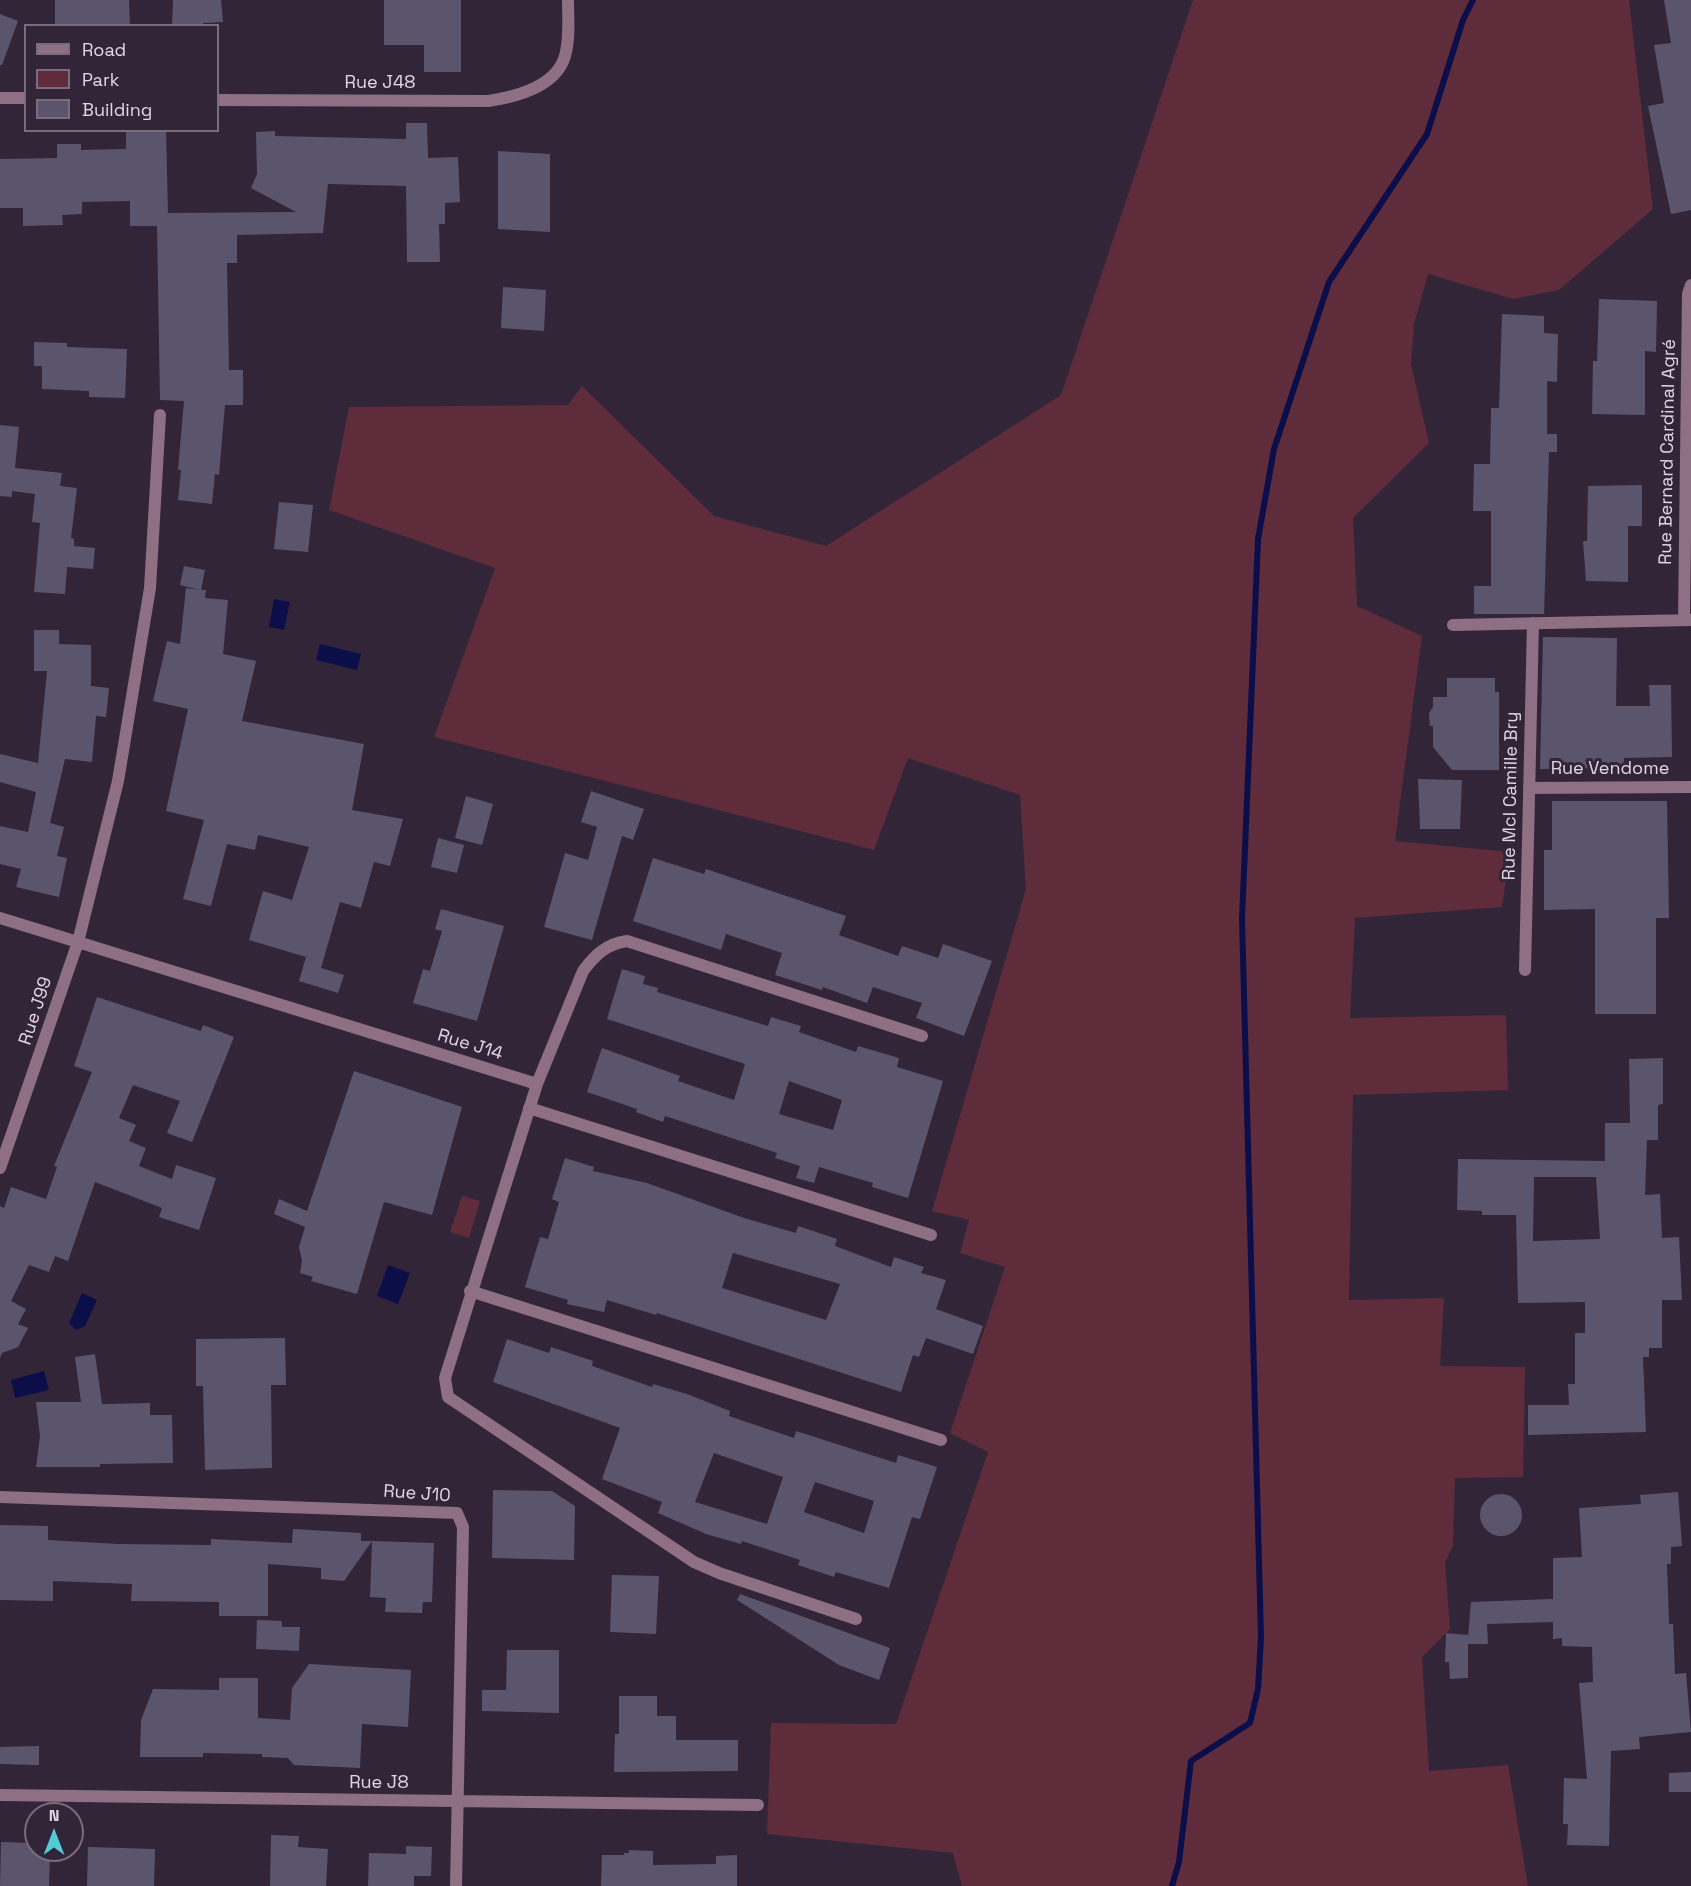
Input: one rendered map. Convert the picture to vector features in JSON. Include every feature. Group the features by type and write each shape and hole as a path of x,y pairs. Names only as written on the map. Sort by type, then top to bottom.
{"street":[{"name":"Rue J48","path":"219,100 488,101 514,97 540,85 559,68 565,56 568,0"},
{"path":"0,98 24,98"},
{"name":"Rue Bernard Cardinal Agré","path":"1687,620 1688,294 1691,285"},
{"name":"Rue J99","path":"0,1168 78,942 106,835 129,720 150,588 160,415"},
{"path":"1453,625 1687,620"},
{"name":"Rue Mcl Camille Bry","path":"1526,970 1533,623"},
{"name":"Rue Vendome","path":"1529,788 1691,787"},
{"path":"0,918 78,942"},
{"path":"856,1619 733,1578 694,1562 448,1397 444,1378 537,1084 583,971 595,956 610,945 627,941 922,1036"},
{"name":"Rue J14","path":"78,942 298,1012 537,1084"},
{"path":"529,1108 931,1235"},
{"path":"470,1291 941,1440"},
{"name":"Rue J10","path":"0,1497 457,1514 463,1527 456,1886"},
{"name":"Rue J8","path":"0,1795 758,1805"}],"green space":[{"path":"1193,0 1629,0 1653,209 1559,290 1513,299 1428,274 1414,324 1411,364 1429,443 1353,518 1357,606 1422,636 1395,841 1510,852 1502,907 1355,918 1350,1018 1506,1015 1508,1090 1353,1095 1349,1300 1444,1298 1440,1366 1525,1367 1523,1477 1455,1478 1453,1546 1445,1562 1450,1629 1422,1657 1429,1771 1508,1765 1528,1886 962,1886 953,1853 767,1834 771,1723 896,1724 988,1452 950,1433 1005,1267 960,1253 969,1220 932,1211 1026,889 1020,795 908,758 874,850 434,737 495,568 329,510 349,407 568,405 582,386 714,516 826,546 1061,395"},
{"path":"462,1196 480,1201 469,1238 450,1232"}],"shaded area":[{"path":"274,599 290,602 284,630 269,627"},
{"path":"320,644 361,654 357,670 316,660"},
{"path":"388,1265 410,1273 398,1304 377,1296"},
{"path":"82,1293 97,1300 85,1326 76,1330 69,1323"},
{"path":"44,1371 49,1390 15,1398 11,1380"}],"building":[{"path":"55,0 129,0 130,24 55,24"},
{"path":"173,0 221,0 223,22 172,24"},
{"path":"384,0 461,0 461,72 424,72 424,45 384,45"},
{"path":"1664,0 1691,0 1691,210 1671,214 1648,106 1664,103 1654,45 1671,43"},
{"path":"0,14 18,21 2,65 0,65"},
{"path":"406,123 427,123 428,158 458,157 460,202 445,203 445,224 439,224 440,262 407,262 406,186 328,184 323,233 237,235 237,263 227,263 229,370 243,370 243,405 225,405 219,475 215,474 212,504 178,500 181,470 178,470 184,401 160,400 157,226 130,226 130,201 82,202 82,214 62,215 63,225 23,226 23,208 0,208 0,159 57,158 57,144 81,144 81,150 126,149 126,132 166,132 168,213 296,212 251,188 257,174 256,132 275,131 275,136 406,139"},
{"path":"498,151 550,154 550,232 498,229"},
{"path":"503,287 546,290 544,331 501,328"},
{"path":"1599,299 1657,301 1656,352 1645,351 1645,415 1592,414 1593,361 1597,361"},
{"path":"1502,314 1544,316 1544,333 1558,334 1557,382 1547,381 1547,434 1557,434 1557,452 1549,452 1544,614 1474,614 1474,586 1491,586 1491,511 1473,511 1474,464 1490,464 1491,408 1499,408"},
{"path":"34,342 67,343 67,347 127,349 125,398 89,397 89,391 42,389 42,366 34,366"},
{"path":"0,425 19,427 15,468 62,473 60,486 77,488 71,538 74,539 74,546 95,548 93,569 67,567 65,594 34,592 40,523 32,522 35,494 12,491 12,497 0,496"},
{"path":"1642,485 1642,526 1628,526 1628,582 1586,581 1583,541 1587,541 1588,486"},
{"path":"279,502 313,505 308,552 274,549"},
{"path":"184,566 205,570 201,590 206,590 205,598 228,600 223,654 256,661 242,721 364,744 352,810 403,819 390,866 374,862 361,908 340,902 321,968 344,975 338,993 299,981 306,957 249,940 263,891 292,900 309,847 258,835 255,850 227,844 211,906 183,899 204,820 166,811 188,709 153,701 167,641 180,644 186,588 200,590 180,585"},
{"path":"34,630 59,630 59,644 91,645 91,686 109,688 106,717 96,716 92,762 65,759 50,823 64,827 57,856 67,858 59,897 16,887 21,869 0,864 0,826 28,832 36,792 0,782 0,754 38,763 47,671 34,671"},
{"path":"1543,637 1617,638 1616,706 1650,706 1649,685 1671,685 1672,757 1624,758 1624,768 1540,769"},
{"path":"1447,678 1495,678 1495,692 1499,692 1499,770 1452,770 1433,747 1433,726 1430,726 1429,713 1433,707 1433,697 1447,697"},
{"path":"1418,779 1462,780 1460,829 1420,829"},
{"path":"591,791 644,809 633,840 622,836 592,940 544,927 565,853 588,860 597,827 581,822"},
{"path":"466,796 493,804 482,845 455,838"},
{"path":"1552,801 1667,801 1669,918 1656,918 1656,1014 1595,1014 1595,909 1544,910 1544,850 1552,850"},
{"path":"438,838 464,845 457,873 431,867"},
{"path":"653,858 704,874 706,869 846,916 839,935 898,956 902,946 938,958 943,944 992,961 964,1036 916,1018 922,1003 873,987 867,1003 823,987 822,990 775,975 782,953 726,934 721,950 633,921"},
{"path":"441,909 504,926 477,1021 413,1003 423,969 430,971 442,931 435,929"},
{"path":"622,969 645,976 643,984 658,988 657,992 768,1026 771,1017 801,1026 799,1032 856,1052 858,1046 899,1058 897,1067 943,1081 908,1198 872,1187 873,1183 819,1167 814,1183 796,1178 800,1166 775,1158 777,1153 665,1116 663,1122 636,1112 637,1109 587,1092 602,1048 680,1076 678,1081 734,1100 745,1064 607,1019","holes":["789,1081 842,1100 833,1130 779,1114"]},
{"path":"97,997 201,1031 203,1025 234,1037 192,1142 167,1133 180,1101 133,1085 119,1118 136,1125 129,1141 146,1148 139,1166 172,1179 176,1165 216,1178 199,1230 159,1217 162,1208 95,1182 68,1261 55,1256 49,1272 29,1265 11,1301 26,1309 18,1324 28,1328 18,1347 2,1353 0,1358 0,1206 4,1208 11,1187 46,1199 57,1167 54,1166 92,1072 74,1066"},
{"path":"1663,1058 1663,1104 1658,1105 1658,1140 1647,1140 1645,1195 1660,1194 1662,1238 1679,1237 1682,1300 1662,1300 1662,1348 1649,1348 1649,1357 1643,1357 1646,1432 1528,1435 1528,1405 1569,1405 1568,1384 1575,1384 1575,1333 1585,1333 1585,1302 1518,1303 1516,1215 1482,1215 1482,1211 1457,1210 1458,1159 1605,1161 1605,1123 1630,1123 1629,1059","holes":["1534,1177 1596,1177 1600,1239 1533,1241"]},
{"path":"354,1071 462,1107 432,1215 384,1202 357,1294 311,1281 313,1277 300,1273 302,1261 299,1247 305,1227 274,1214 279,1199 307,1211"},
{"path":"565,1158 594,1167 593,1171 647,1183 744,1218 796,1233 798,1226 837,1239 835,1246 891,1267 894,1257 924,1267 921,1273 946,1280 936,1309 983,1326 973,1354 926,1338 919,1357 913,1355 901,1392 657,1313 656,1315 607,1300 604,1312 567,1304 568,1300 525,1287 540,1237 548,1239 559,1202 552,1199","holes":["733,1253 840,1284 826,1320 722,1288"]},
{"path":"285,1338 286,1385 271,1385 272,1468 205,1470 203,1386 196,1386 196,1339"},
{"path":"507,1339 549,1353 551,1347 593,1361 592,1366 652,1387 653,1384 687,1394 730,1411 729,1416 794,1438 796,1431 896,1463 898,1455 937,1467 920,1519 912,1517 889,1588 836,1572 834,1577 798,1565 800,1560 742,1541 741,1544 706,1534 658,1513 662,1502 602,1479 620,1428 493,1382","holes":["714,1453 783,1477 767,1524 695,1502","815,1482 874,1501 864,1533 804,1512"]},
{"path":"95,1354 102,1404 150,1403 150,1415 172,1415 173,1463 100,1464 100,1467 36,1467 40,1436 36,1402 81,1402 75,1357"},
{"path":"493,1490 552,1491 575,1506 574,1560 492,1558"},
{"path":"1678,1492 1682,1546 1671,1547 1671,1564 1667,1564 1669,1624 1673,1624 1675,1674 1686,1673 1691,1732 1639,1737 1640,1749 1611,1751 1609,1846 1567,1845 1568,1824 1563,1824 1564,1778 1587,1779 1579,1683 1593,1682 1592,1647 1562,1646 1562,1638 1553,1639 1553,1622 1487,1624 1488,1644 1468,1644 1468,1678 1450,1679 1449,1662 1445,1662 1446,1633 1468,1635 1468,1637 1471,1602 1553,1599 1553,1558 1582,1557 1579,1508 1641,1504 1640,1495"},
{"path":"1501,1494 1516,1500 1522,1515 1516,1530 1501,1536 1486,1530 1480,1515 1486,1500"},
{"path":"0,1525 48,1526 48,1540 118,1544 211,1545 211,1539 292,1543 293,1529 361,1533 361,1541 372,1541 344,1581 321,1579 321,1568 268,1564 268,1616 219,1616 219,1602 131,1601 132,1584 53,1581 53,1601 0,1600"},
{"path":"372,1541 434,1543 432,1602 423,1602 422,1613 385,1612 386,1598 370,1597"},
{"path":"612,1575 659,1576 656,1634 610,1632"},
{"path":"740,1594 890,1648 879,1680 839,1665 737,1600"},
{"path":"257,1620 282,1621 282,1627 300,1627 299,1651 256,1649"},
{"path":"507,1650 559,1650 559,1713 482,1711 482,1690 506,1690"},
{"path":"309,1664 411,1670 408,1727 362,1724 360,1768 294,1765 288,1758 262,1757 262,1754 203,1753 203,1757 140,1757 141,1720 153,1689 219,1690 219,1678 258,1678 258,1718 290,1720 292,1688"},
{"path":"619,1696 657,1696 657,1716 676,1716 676,1740 738,1740 738,1771 614,1772 615,1734 619,1734"},
{"path":"39,1746 39,1765 0,1764 0,1747"},
{"path":"1691,1772 1691,1792 1669,1792 1669,1773"},
{"path":"271,1835 299,1836 298,1847 328,1849 326,1886 270,1886"},
{"path":"1,1842 24,1843 24,1862 50,1862 49,1886 0,1886"},
{"path":"406,1846 432,1847 431,1876 414,1876 414,1886 368,1886 369,1853 406,1854"},
{"path":"88,1847 155,1849 154,1886 87,1886"},
{"path":"629,1850 653,1851 653,1865 716,1864 716,1856 737,1855 737,1886 601,1886 602,1855 624,1855 624,1853 629,1853"}],"waterway":[{"path":"1172,1886 1179,1862 1191,1761 1250,1723 1258,1689 1261,1638 1242,919 1258,539 1274,449 1329,282 1427,134 1463,20 1473,0"}]}
